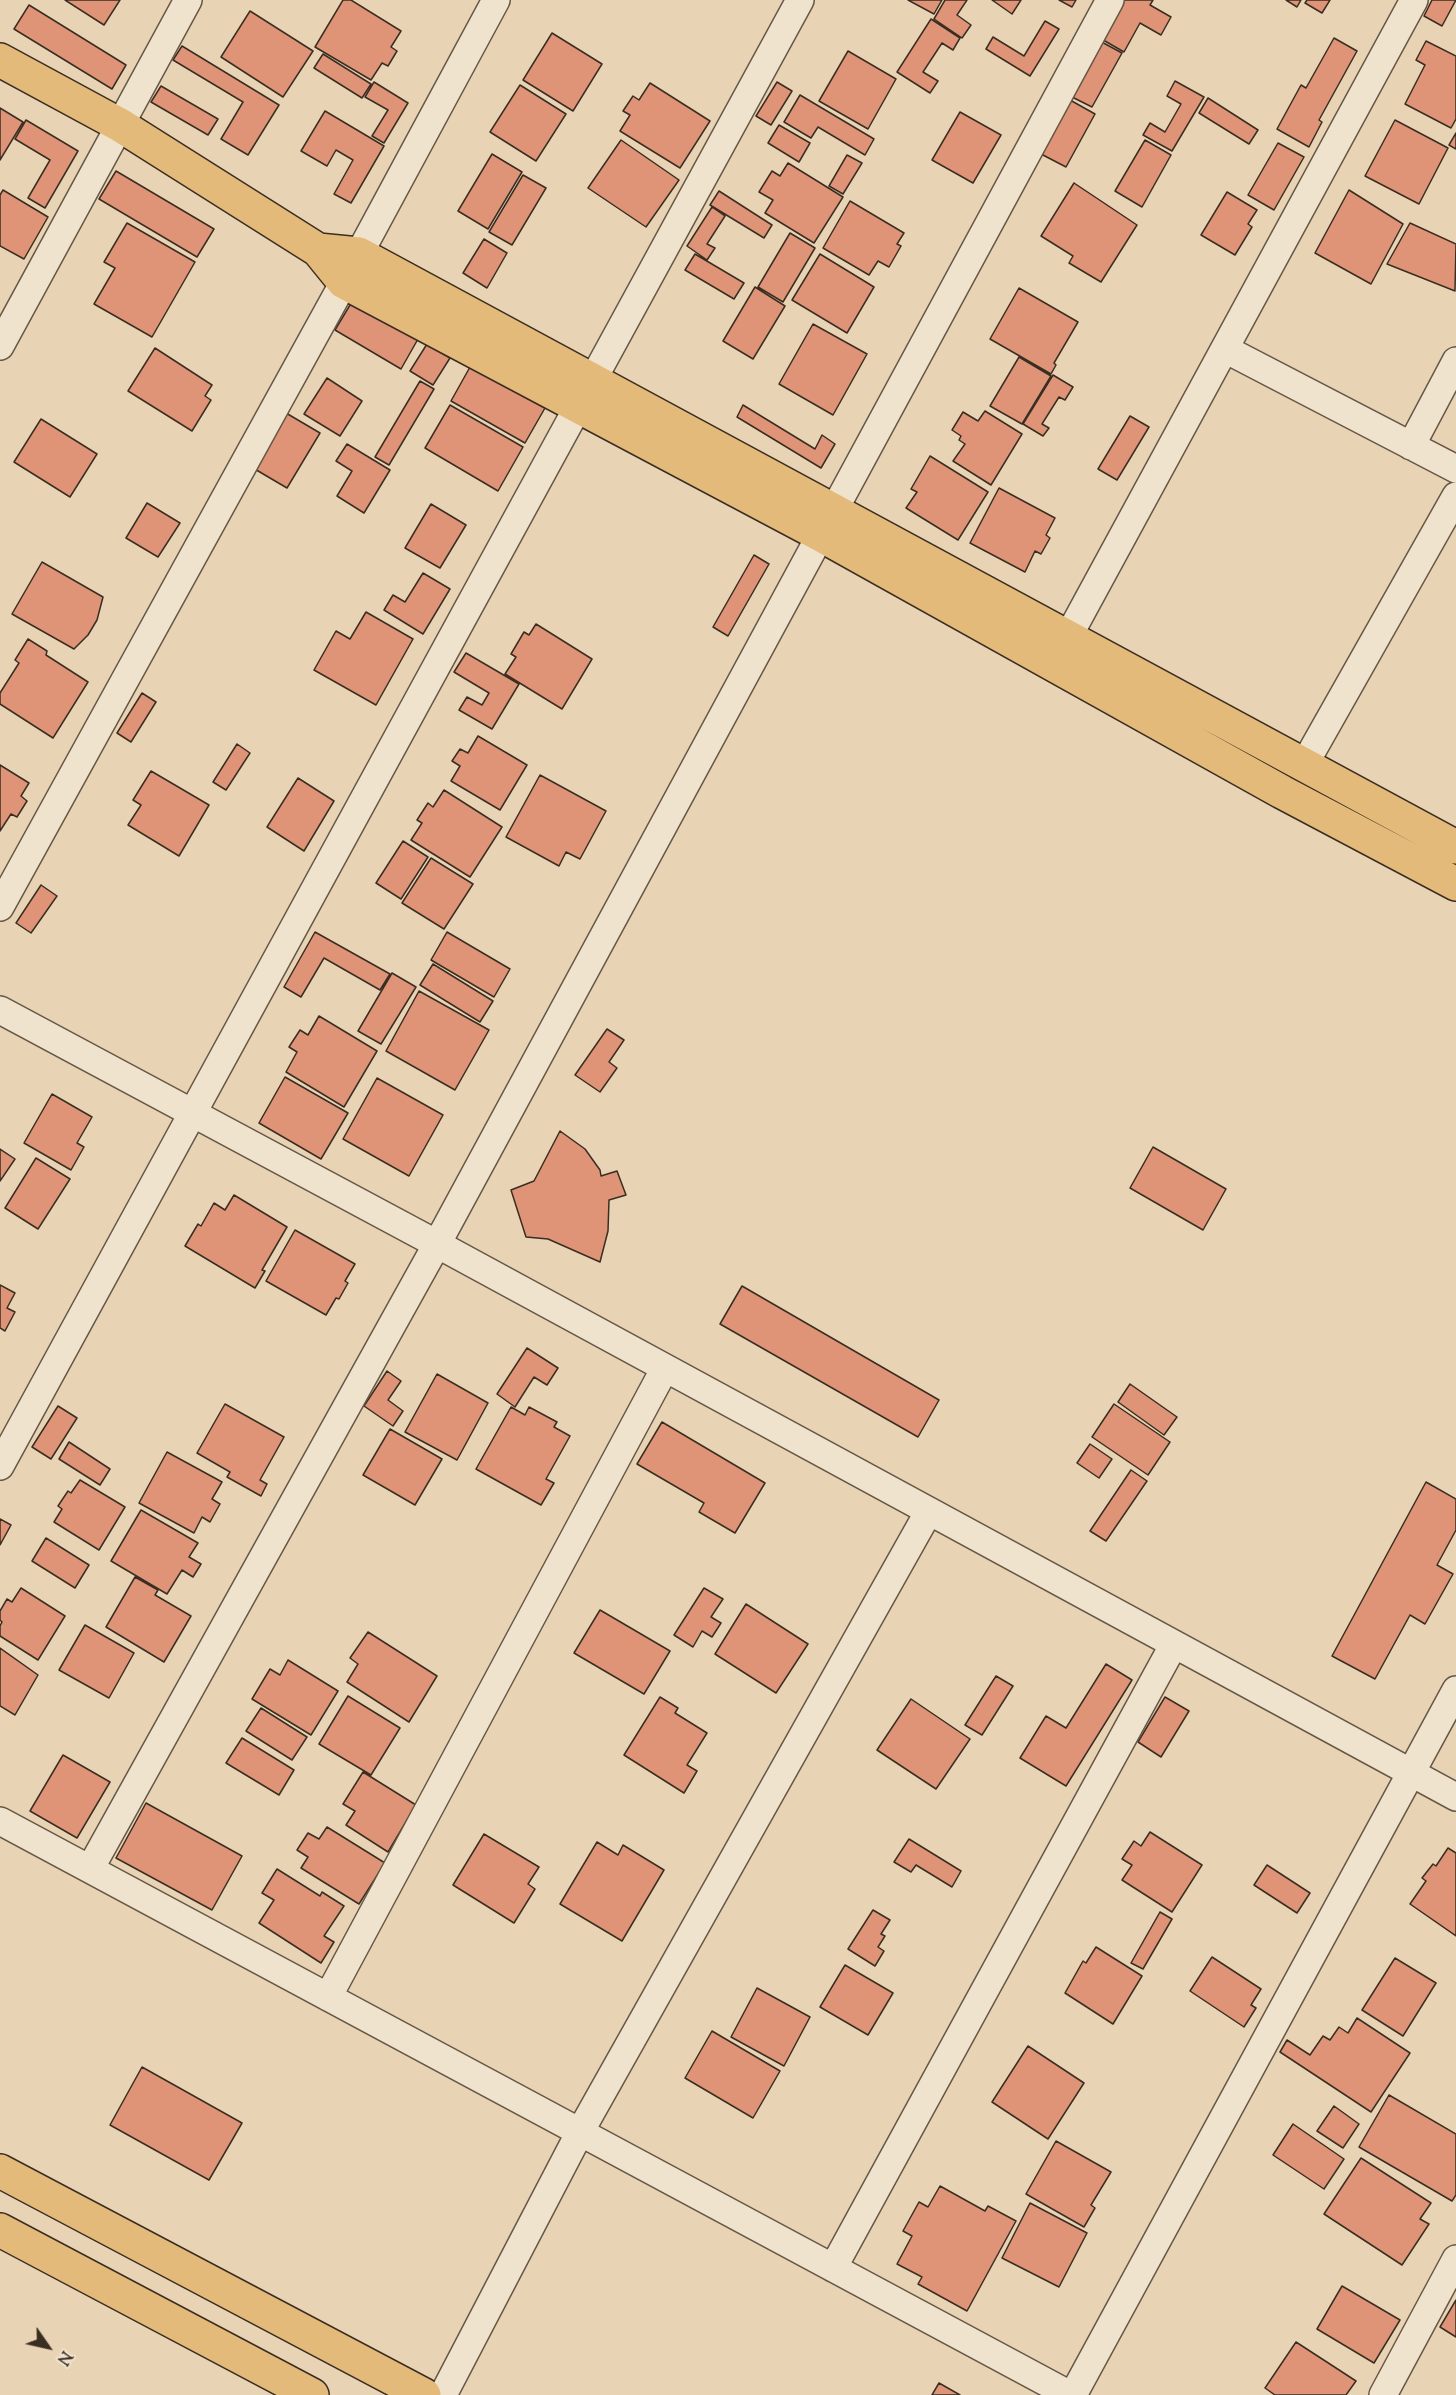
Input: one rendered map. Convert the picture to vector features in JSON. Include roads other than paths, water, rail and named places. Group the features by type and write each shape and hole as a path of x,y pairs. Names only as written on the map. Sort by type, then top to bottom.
{"main road":[{"path":"0,60 120,125 318,250 827,523 1282,792 1456,884"},
{"path":"827,523 1068,637 1456,847"},
{"path":"0,2171 424,2395"},
{"path":"0,2230 312,2395"}],"street":[{"path":"0,346 188,0"},
{"path":"0,907 352,268 496,0"},
{"path":"0,1466 800,0"},
{"path":"90,1869 437,1244 1110,0"},
{"path":"1068,637 1414,0"},
{"path":"1225,349 1456,469"},
{"path":"1411,446 1456,361"},
{"path":"1304,765 1456,496"},
{"path":"0,1010 437,1244 1456,1797"},
{"path":"328,1997 666,1368"},
{"path":"442,2395 580,2132 928,1511"},
{"path":"833,2268 1174,1644"},
{"path":"0,1821 1072,2395 1456,1690"},
{"path":"1383,2395 1456,2259"}]}
